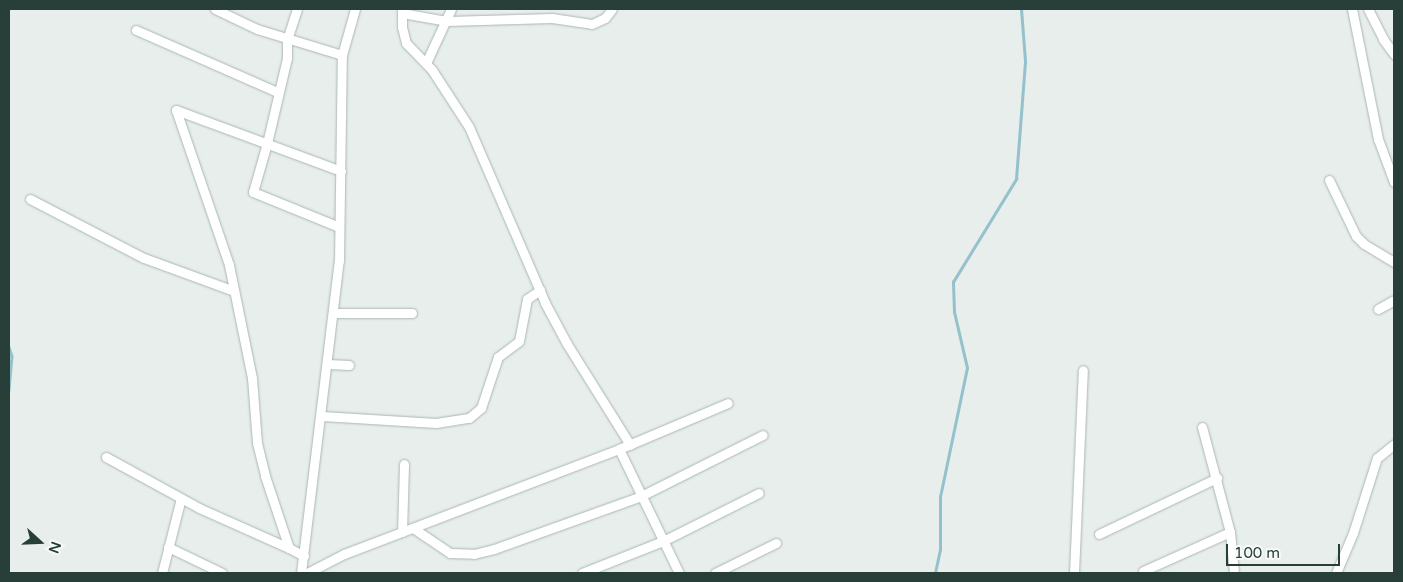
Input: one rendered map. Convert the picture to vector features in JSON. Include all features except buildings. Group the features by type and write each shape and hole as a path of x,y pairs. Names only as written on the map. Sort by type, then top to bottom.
{"street":[{"path":"215,9 287,39 342,55"},
{"path":"296,9 287,39 287,58 277,92 267,143 253,192 339,227"},
{"path":"301,573 322,416 339,261 342,55 355,9"},
{"path":"426,63 451,9"},
{"path":"612,9 605,18 592,24 552,18 447,21 402,11 406,43 426,63 469,127 540,290 567,344 630,445"},
{"path":"1352,9 1378,138 1394,182"},
{"path":"1368,9 1383,39 1394,54"},
{"path":"136,30 277,92"},
{"path":"289,548 257,443 252,378 229,265 176,110 341,171"},
{"path":"1329,180 1356,236 1364,244 1394,262"},
{"path":"30,198 144,258 234,291"},
{"path":"322,416 436,423 469,418 481,408 498,357 519,341 527,300 540,290"},
{"path":"1378,309 1394,300"},
{"path":"333,313 412,313"},
{"path":"328,364 349,365"},
{"path":"1074,573 1083,370"},
{"path":"307,573 327,562 630,445 728,403"},
{"path":"1202,427 1230,532 1234,573"},
{"path":"413,528 450,553 474,554 557,528 641,496 763,435"},
{"path":"1336,573 1353,533 1376,458 1394,444"},
{"path":"619,449 679,573"},
{"path":"106,457 181,498 304,556"},
{"path":"402,532 404,464"},
{"path":"1099,534 1217,478"},
{"path":"582,573 663,541 759,493"},
{"path":"162,573 181,498"},
{"path":"1143,570 1230,532"},
{"path":"715,573 776,543"},
{"path":"168,547 222,573"}],"waterway":[{"path":"935,573 940,550 940,497 967,368 954,312 953,282 1016,179 1025,61 1021,9"},
{"path":"9,347 12,356 9,390"}]}
